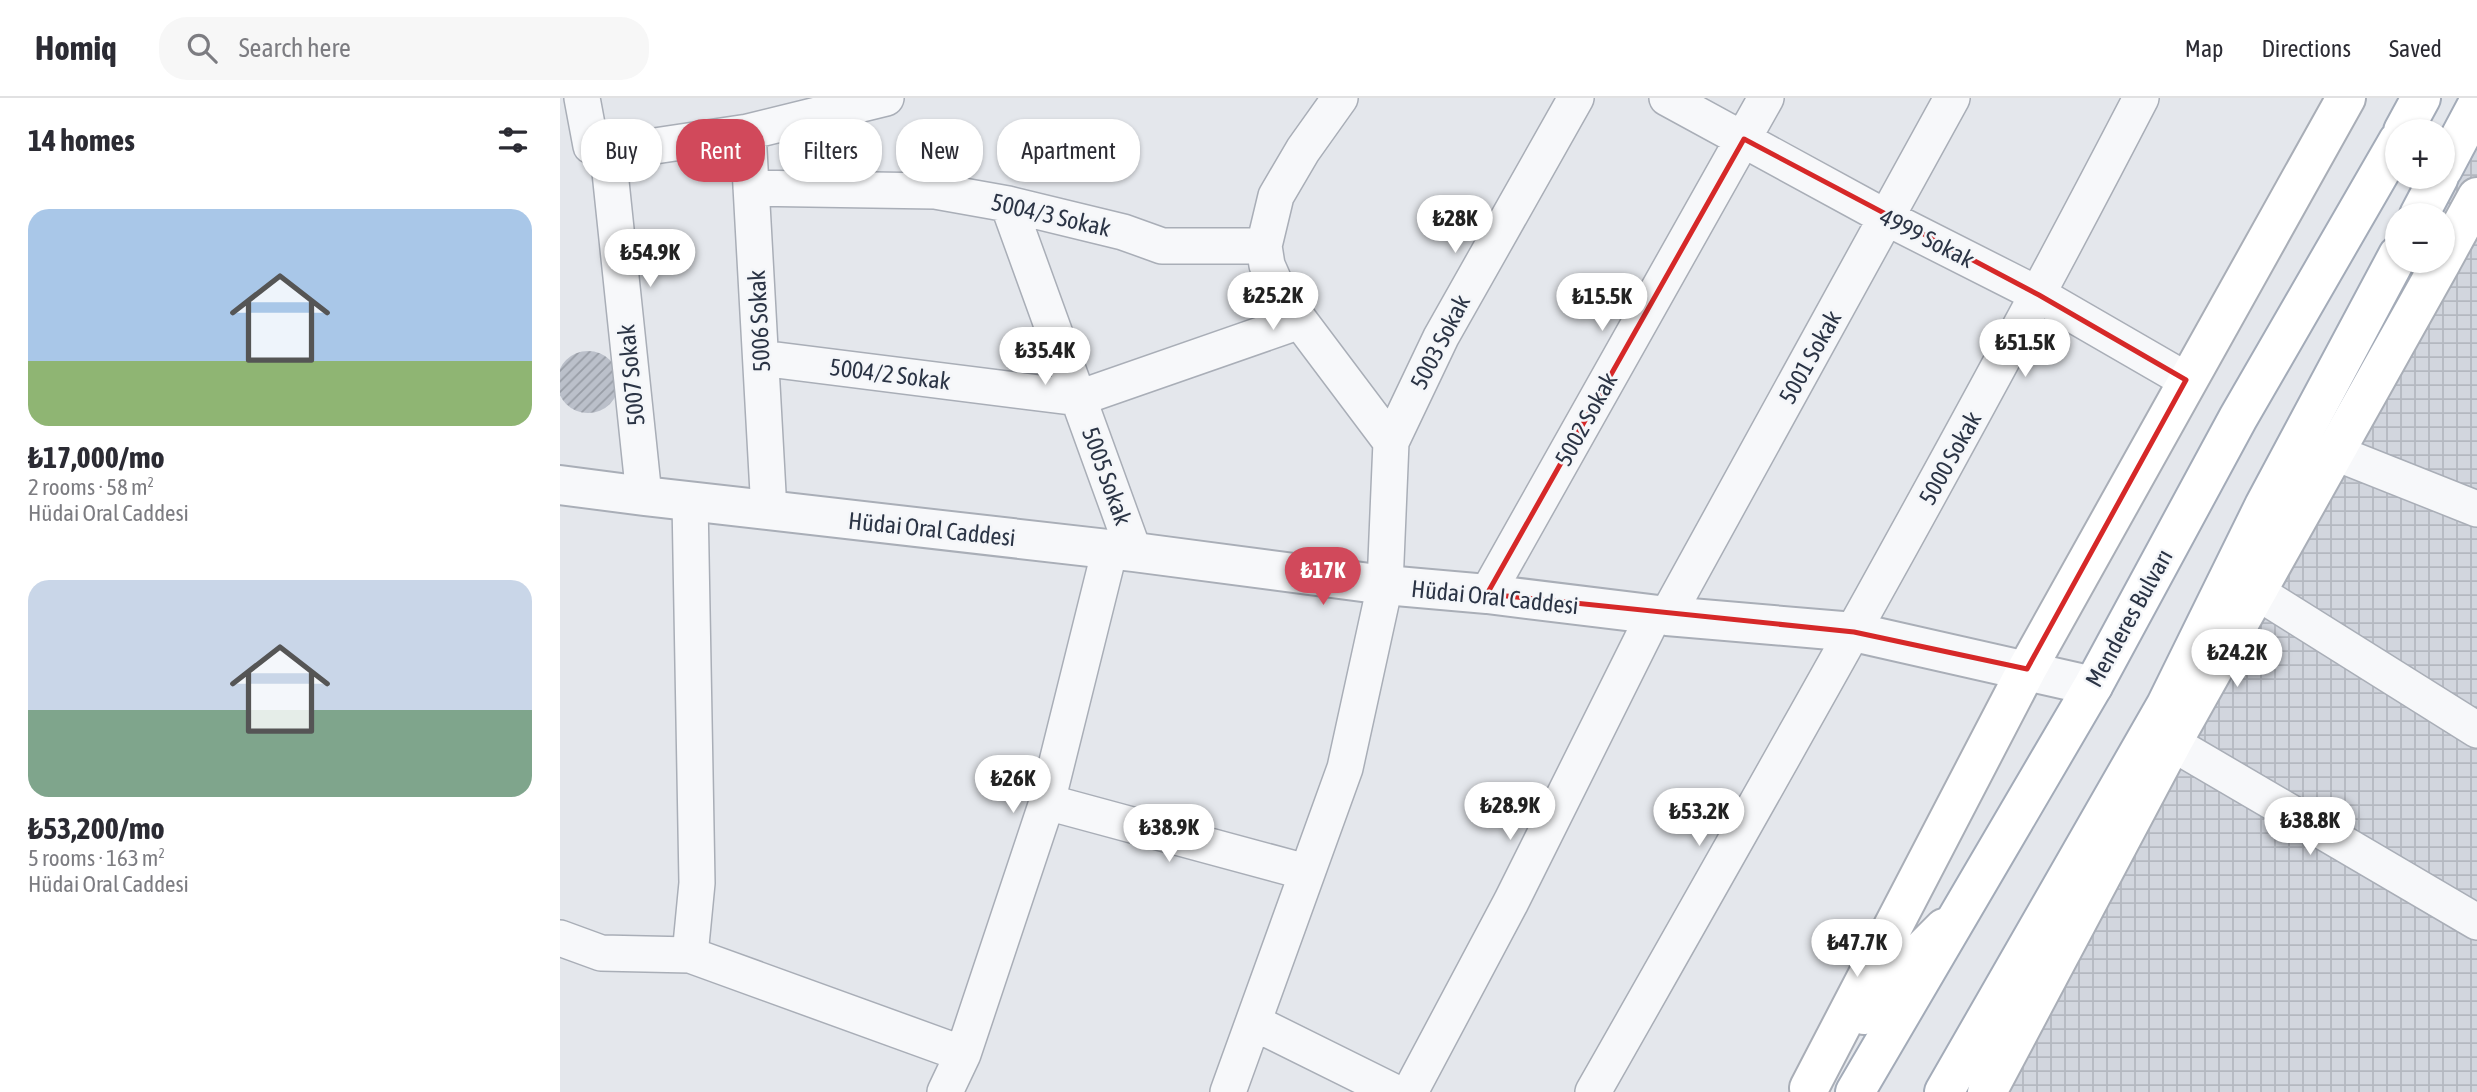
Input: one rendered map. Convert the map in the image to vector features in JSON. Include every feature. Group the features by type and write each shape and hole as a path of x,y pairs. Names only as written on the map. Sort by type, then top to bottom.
{"main road":[{"path":"1808,1090 2026,670 2346,98"},
{"path":"2410,119 2421,98"},
{"path":"2455,146 2477,105"},
{"name":"Menderes Bulvarı","path":"1855,1092 2093,686 2238,418 2385,164"},
{"path":"2455,237 2477,197"},
{"path":"1944,1092 2166,705 2264,506 2388,273"},
{"path":"1987,1092 2172,743 2435,273"},
{"path":"1808,1090 1906,966 1960,911"}],"street":[{"path":"582,98 586,119"},
{"path":"765,128 886,98"},
{"path":"1228,1092 1345,768 1385,585 1391,442 1300,321 1274,281 1267,265 1264,246 1276,196 1303,150 1340,98"},
{"name":"5003 Sokak","path":"1391,442 1441,337 1576,98"},
{"name":"4999 Sokak","path":"1667,98 1887,218 2039,295 2186,380"},
{"name":"5002 Sokak","path":"1487,594 1766,98"},
{"name":"5001 Sokak","path":"1410,1092 1661,616 1887,218 1952,98"},
{"name":"5000 Sokak","path":"1593,1092 1854,632 2039,295 2141,98"},
{"name":"5007 Sokak","path":"611,182 644,496"},
{"name":"5006 Sokak","path":"751,182 769,511"},
{"name":"5004/3 Sokak","path":"751,188 935,191 1008,204 1124,232 1161,246 1264,246"},
{"name":"5005 Sokak","path":"1008,204 1079,398 1122,550"},
{"name":"5004/2 Sokak","path":"761,358 1079,398 1300,321"},
{"path":"2336,453 2477,509"},
{"name":"Hüdai Oral Caddesi","path":"560,485 1122,550 1385,585 1487,594 1661,616 1854,632 2093,686"},
{"path":"690,501 697,883 690,955"},
{"path":"945,1092 963,1054 1047,802 1122,550"},
{"path":"2257,592 2477,730"},
{"path":"2172,743 2477,922"},
{"path":"1047,802 1306,872"},
{"path":"560,939 601,953 690,955 963,1054"},
{"path":"1255,1023 1394,1092"}],"highlighted area":[{"path":"1744,139 2039,295 2186,380 2027,669 1854,632 1487,594"}],"shaded area":[{"path":"2477,98 2477,1092 1971,1092 2336,454 2406,273 2455,273 2455,203 2433,203 2439,189 2455,189 2455,151"}],"building":[{"path":"576,353 600,353 614,365 618,376 617,394 610,404 600,411 576,411 560,396 560,368"}]}
